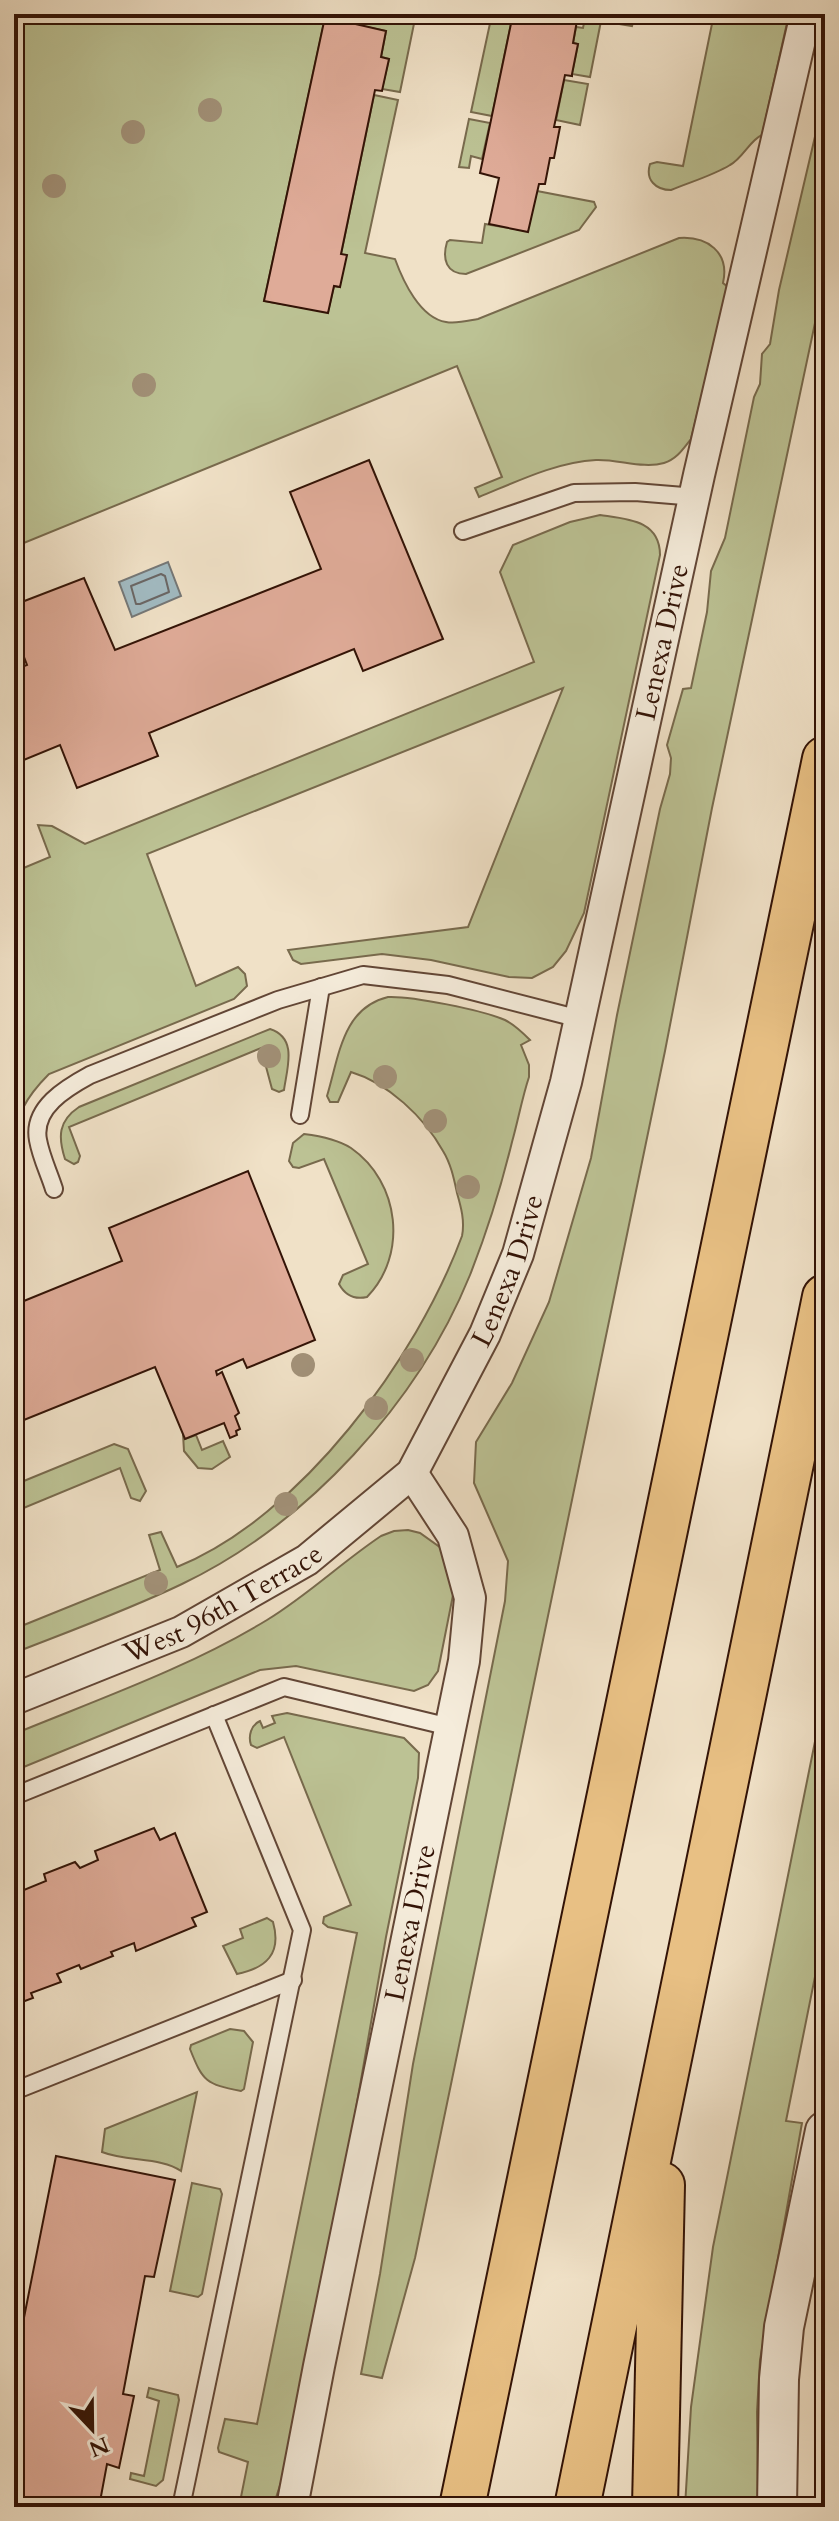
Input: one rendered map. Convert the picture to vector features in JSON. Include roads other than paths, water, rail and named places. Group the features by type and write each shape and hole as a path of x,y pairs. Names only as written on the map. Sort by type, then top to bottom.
{"highway":[{"path":"461,2502 825,759"},
{"path":"577,2507 825,1297"},
{"path":"655,2507 665,2071"}],"street":[{"name":"Lenexa Drive","path":"292,2507 464,1661 470,1598 453,1536 412,1473 485,1334 518,1254 566,1082 806,14"},
{"name":"West 96th Terrace","path":"14,1699 181,1632 307,1560 412,1473"},
{"path":"777,2507 779,2379 784,2327 812,2255 825,2131"}],"lane":[{"path":"463,531 574,493 635,492 696,497"},
{"path":"54,1189 37,1138 39,1122 48,1105 67,1087 278,1000 363,975 448,985 580,1019"},
{"path":"300,1115 321,987"},
{"path":"14,1796 284,1687 450,1727"},
{"path":"181,2507 302,1930 214,1715"},
{"path":"14,2091 293,1980"}],"water":[{"path":"168,562 181,596 132,617 119,582"}]}
